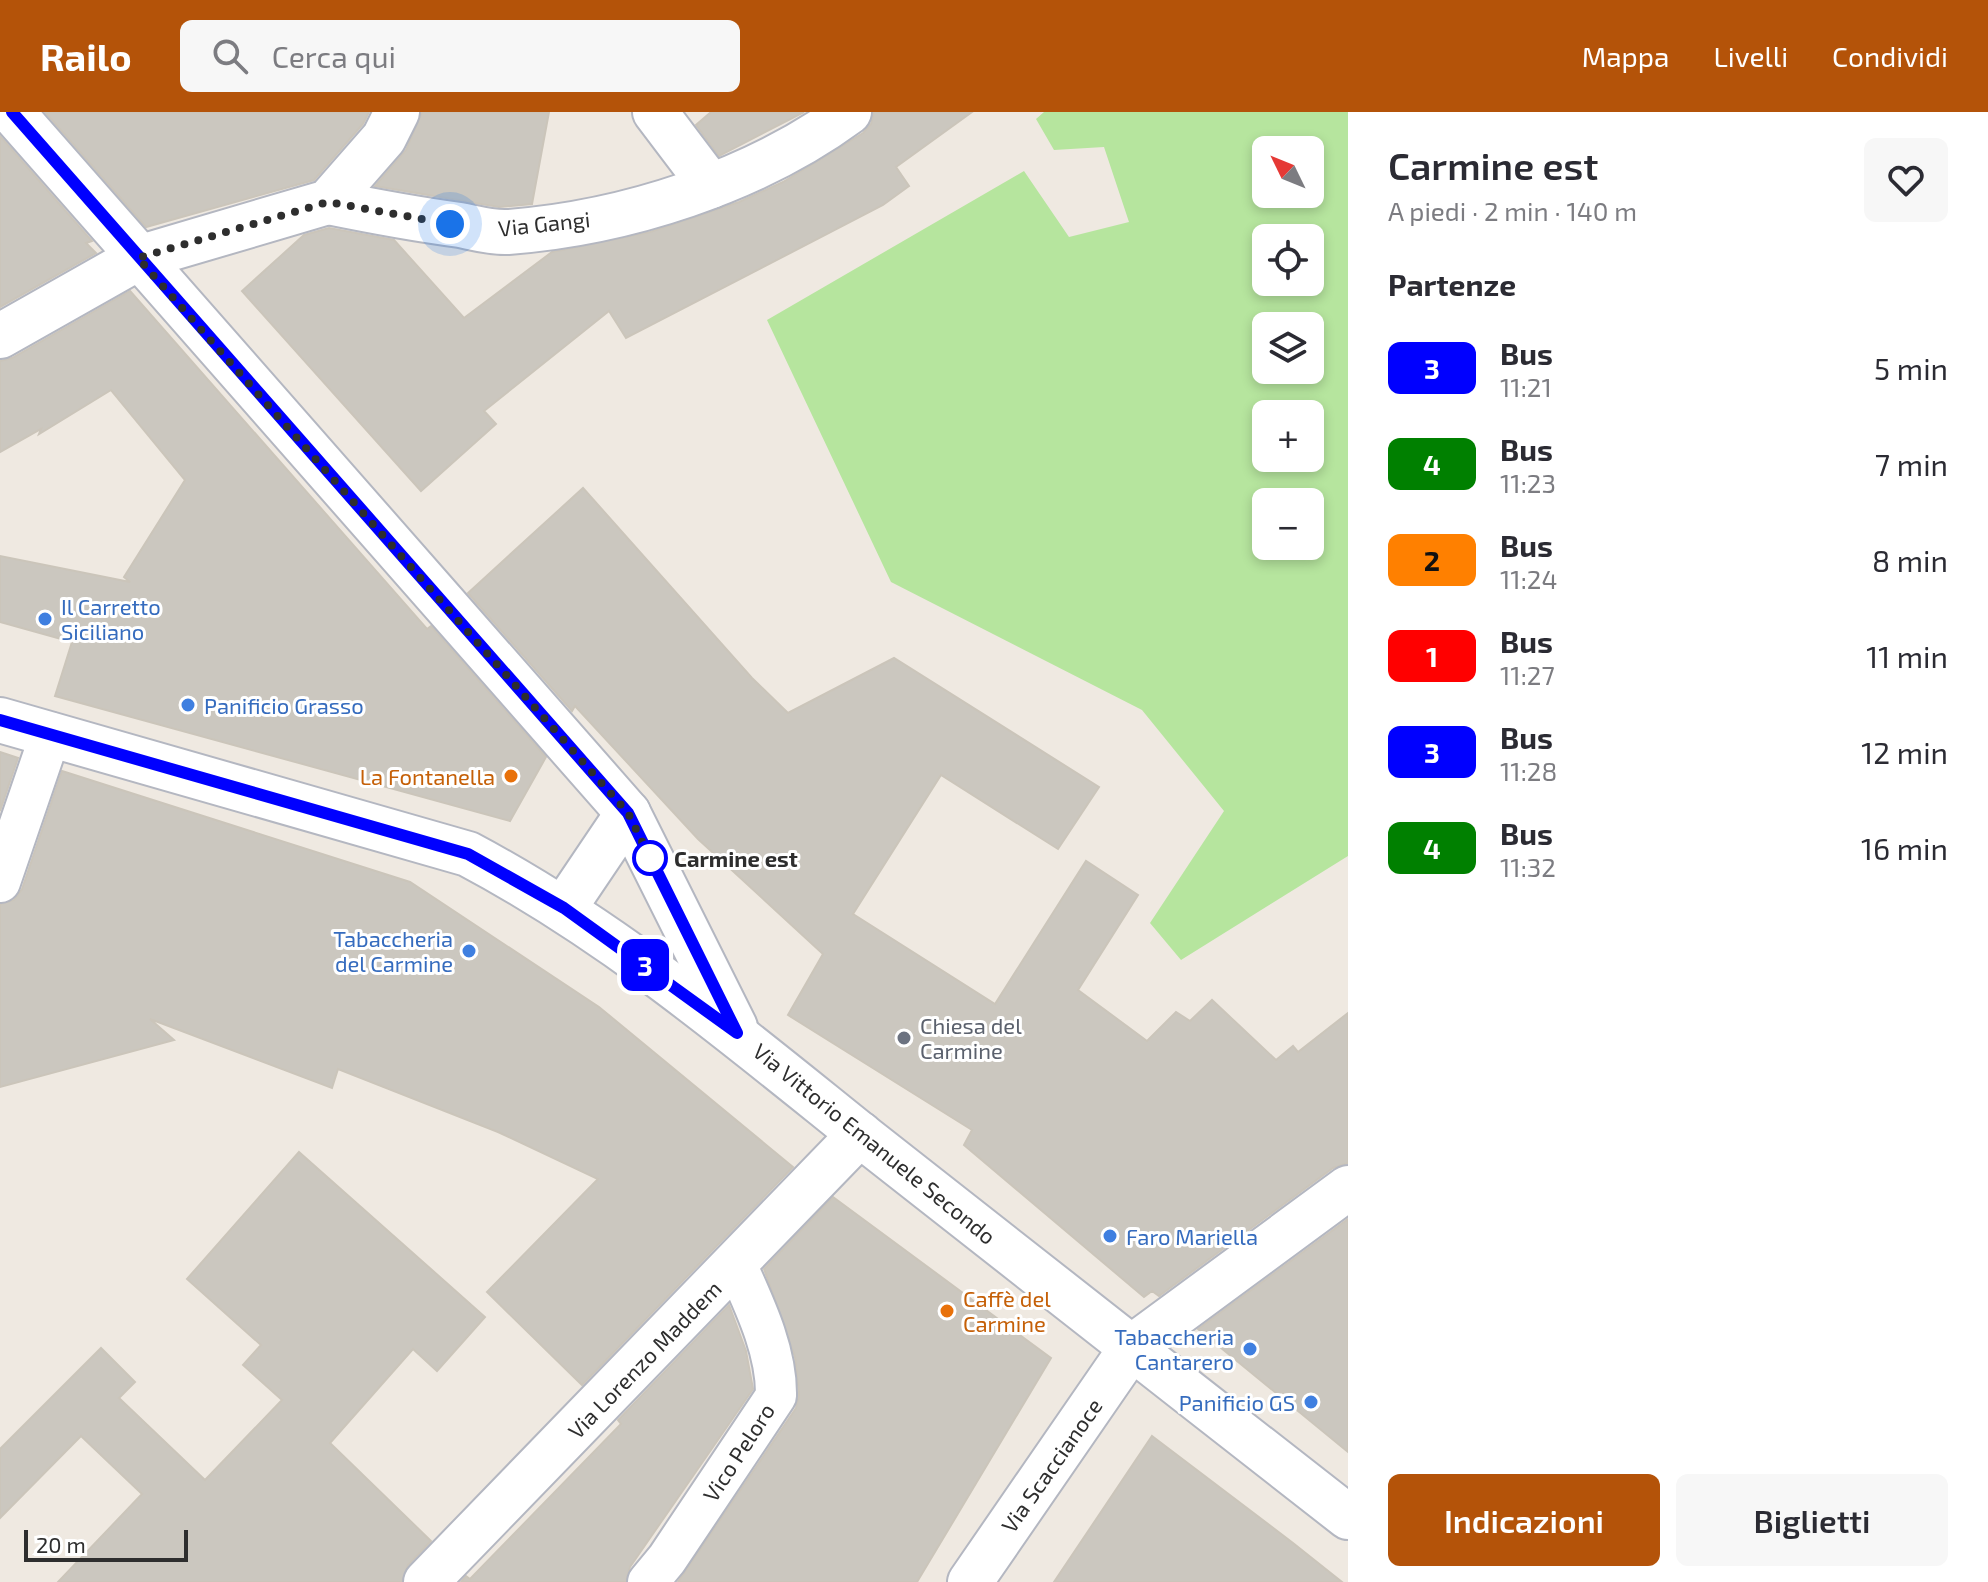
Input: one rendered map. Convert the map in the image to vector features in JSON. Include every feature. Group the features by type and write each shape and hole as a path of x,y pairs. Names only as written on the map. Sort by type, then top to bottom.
{"street":[{"path":"12,112 628,813 737,1033"},
{"path":"328,202 384,138 397,112"},
{"path":"655,112 711,186"},
{"name":"Via Gangi","path":"0,336 138,258 328,202 505,232 609,216 711,186 814,138 849,112"},
{"name":"Via Vittorio Emanuele Secondo","path":"0,720 468,854 564,908 737,1033 860,1134 1348,1517"},
{"path":"0,882 51,733"},
{"path":"564,908 628,813"},
{"name":"Via Lorenzo Maddem","path":"426,1582 860,1134"},
{"name":"Via Scaccianoce","path":"970,1582 1132,1347 1348,1188"},
{"name":"Vico Peloro","path":"648,1582 776,1396 776,1380 757,1309 736,1264"}],"green space":[{"path":"1044,112 1348,112 1348,856 1181,960 1150,923 1224,811 1142,710 891,582 767,320 1024,171 1069,237 1129,222 1104,147 1054,150 1036,119"}],"building":[{"path":"45,112 369,112 363,124 314,180 146,227"},
{"path":"422,112 549,112 532,204 499,207 375,186 406,150"},
{"path":"711,112 804,112 719,156 696,125"},
{"path":"874,112 972,112 896,167 909,186 883,205 626,338 609,311 484,411 496,424 421,491 242,291 304,235 329,228 394,240 464,318 552,252 650,232 739,202 783,182 863,133 871,124"},
{"path":"0,136 92,241 86,243 96,253 0,307"},
{"path":"130,291 427,629 431,626 546,757 510,821 55,696 72,642 0,622 0,556 130,582 124,577 185,480 111,390 39,434 41,429 0,452 0,361 12,358"},
{"path":"583,488 752,678 788,713 894,658 1099,787 1058,849 941,775 853,914 995,1004 1086,861 1138,895 1078,990 1147,1041 1176,1012 1190,1021 1212,1000 1276,1060 1293,1046 1298,1052 1348,1013 1348,1163 1333,1168 1159,1296 1152,1291 1144,1297 964,1145 972,1130 788,1015 823,954 698,839 575,706 572,711 468,593"},
{"path":"0,752 18,758 0,811"},
{"path":"62,771 410,882 599,1007 793,1167 582,1385 487,1292 598,1179 498,1132 338,1069 332,1088 150,1019 174,1040 0,1087 0,904 14,900 22,889"},
{"path":"299,1152 485,1317 437,1371 413,1349 330,1443 431,1541 408,1565 402,1582 58,1582 142,1494 81,1436 0,1518 0,1449 101,1348 135,1382 119,1398 205,1480 282,1400 243,1365 261,1345 187,1279"},
{"path":"833,1197 1051,1358 917,1582 678,1582 796,1408 799,1395 795,1357 764,1269"},
{"path":"1348,1219 1348,1452 1198,1329"},
{"path":"729,1305 746,1351 753,1389 630,1567 626,1582 461,1582 466,1576 470,1579 621,1424 618,1420"},
{"path":"1152,1436 1293,1543 1342,1582 1054,1582"}],"bus line":[{"name":"3","path":"0,720 468,854 564,908 737,1033 628,813 12,112"}],"place":[{"name":"Il Carretto Siciliano","path":"45,619"},
{"name":"Panificio Grasso","path":"188,705"},
{"name":"La Fontanella","path":"511,776"},
{"name":"Carmine est","path":"650,858"},
{"name":"Tabaccheria del Carmine","path":"469,951"},
{"name":"Chiesa del Carmine","path":"904,1038"},
{"name":"Faro Mariella","path":"1110,1236"},
{"name":"Caffè del Carmine","path":"947,1311"},
{"name":"Tabaccheria Cantarero","path":"1250,1349"},
{"name":"Panificio GS","path":"1311,1402"}],"route":[{"path":"450,224 328,202 138,258 628,813 655,868 650,858"}]}
